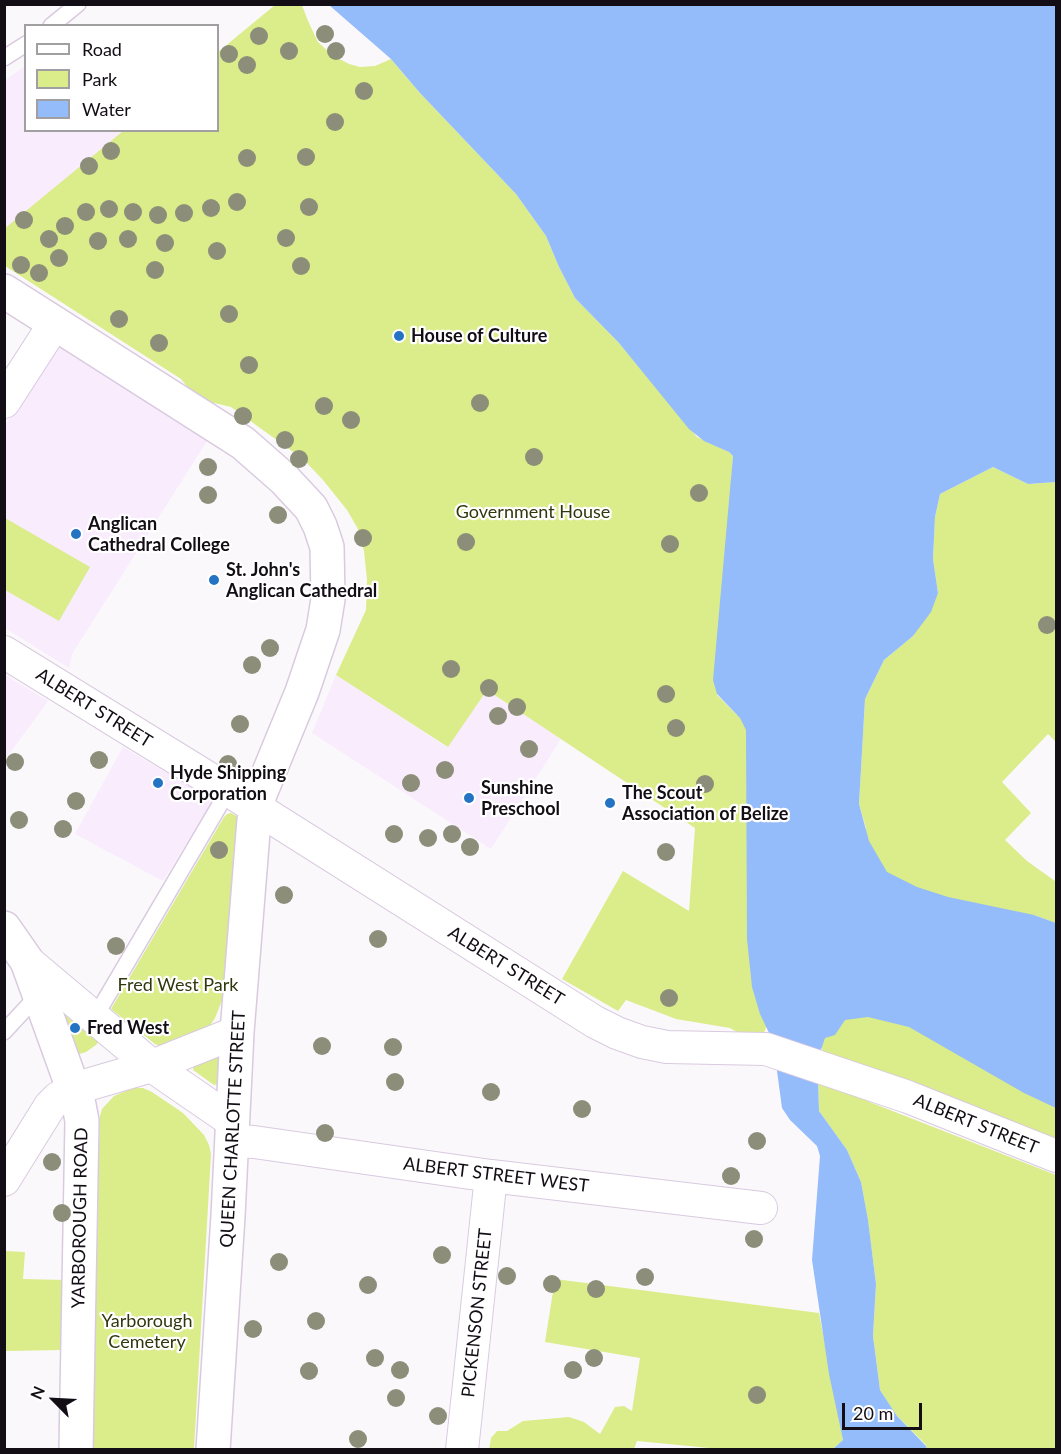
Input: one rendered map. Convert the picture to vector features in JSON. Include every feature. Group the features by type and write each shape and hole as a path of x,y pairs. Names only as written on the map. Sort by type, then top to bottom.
{"main road":[{"name":"QUEEN CHARLOTTE STREET","path":"4,291 243,443 296,491 311,508 327,547 328,599 323,630 302,692 269,769 255,809 237,1032 213,1449"},
{"name":"YARBOROUGH ROAD","path":"12,945 39,994 79,1105 82,1138 76,1449"}],"street":[{"path":"4,402 55,324"},
{"name":"ALBERT STREET","path":"4,652 595,1023 617,1034 667,1047 772,1051 908,1097 1056,1156"},
{"path":"12,945 94,1017 232,1131"},
{"path":"4,1180 58,1098 73,1089 152,1066 237,1032"},
{"name":"ALBERT STREET WEST","path":"232,1131 254,1142 491,1176 761,1208"},
{"name":"PICKENSON STREET","path":"462,1449 491,1176"}],"lane":[{"path":"53,24 78,4"},
{"path":"4,58 24,45"},
{"path":"94,1017 228,791"},
{"path":"4,1032 39,994"}],"shaded area":[{"path":"24,67 24,132 122,132 5,229 4,81"},
{"name":"Anglican Cathedral College","path":"57,344 207,441 72,654 69,668 5,628 4,427"},
{"path":"5,675 48,701 5,760"},
{"name":"Sunshine Preschool","path":"336,675 447,747 487,690 561,739 491,849 312,733"},
{"path":"123,747 213,800 163,881 75,834"}],"green space":[{"name":"Government House","path":"275,5 302,5 318,42 332,55 360,67 375,66 391,59 420,93 516,194 546,236 575,298 619,343 697,437 733,456 717,695 737,715 752,689 768,1023 763,1035 742,1035 730,1028 676,1019 626,1000 618,1011 562,979 623,871 689,911 695,828 487,690 448,747 336,675 366,610 367,580 364,551 358,529 347,510 323,480 303,459 231,407 210,402 189,389 181,379 5,266 4,229 122,132 219,132 219,51"},
{"path":"993,467 1028,484 1056,482 1056,742 1048,734 1002,782 1031,813 1005,840 1027,861 1055,881 1056,879 1056,923 1034,915 977,936 837,844 866,828 859,804 865,699 884,660 913,636 938,593 933,559 935,517 940,494"},
{"path":"5,518 90,567 59,621 5,590"},
{"name":"Fred West Park","path":"231,813 240,818 223,998 209,1027 165,1048 155,1044 111,1009 224,817"},
{"path":"854,997 1056,1089 1056,1142 824,1059 816,1015"},
{"name":"Fred West Park","path":"60,1008 102,1038 96,1045 76,1055"},
{"path":"221,1055 218,1084 214,1085 193,1070 194,1065"},
{"path":"818,1079 872,1103 1056,1175 1056,1449 927,1449 926,1445 897,1416 880,1390 873,1336 876,1284 861,1182 847,1150 819,1111"},
{"name":"Yarborough Cemetery","path":"133,1088 143,1088 152,1092 183,1113 204,1135 211,1154 194,1449 90,1450 100,1116 102,1109 114,1096"},
{"path":"5,1251 25,1252 23,1279 66,1280 63,1350 5,1351"},
{"path":"555,1279 819,1313 843,1440 833,1449 730,1450 637,1441 634,1449 489,1450 491,1438 497,1431 507,1431 523,1421 569,1417 584,1422 600,1434 615,1407 624,1406 632,1411 640,1358 545,1342"}],"water":[{"path":"329,5 1056,5 1056,482 1028,484 993,467 940,494 935,517 933,559 938,593 931,612 913,636 884,660 865,699 859,804 869,841 887,872 917,887 948,897 1034,915 1056,923 1056,1108 1024,1093 909,1027 868,1017 845,1020 835,1035 825,1038 821,1050 824,1059 818,1079 819,1111 847,1150 861,1182 876,1284 873,1336 880,1390 897,1416 927,1449 833,1449 843,1440 829,1374 812,1260 820,1156 817,1146 790,1120 782,1108 777,1071 781,1058 760,1014 752,987 747,939 746,730 740,718 717,694 713,680 733,456 704,441 689,429 619,343 575,298 546,236 516,194 420,93 391,59"}],"place":[{"name":"House of Culture","path":"399,336"},
{"name":"Anglican Cathedral College","path":"76,534"},
{"name":"St. John's Anglican Cathedral","path":"214,580"},
{"name":"Hyde Shipping Corporation","path":"158,783"},
{"name":"Sunshine Preschool","path":"469,798"},
{"name":"The Scout Association of Belize","path":"610,803"},
{"name":"Fred West","path":"75,1028"}]}
